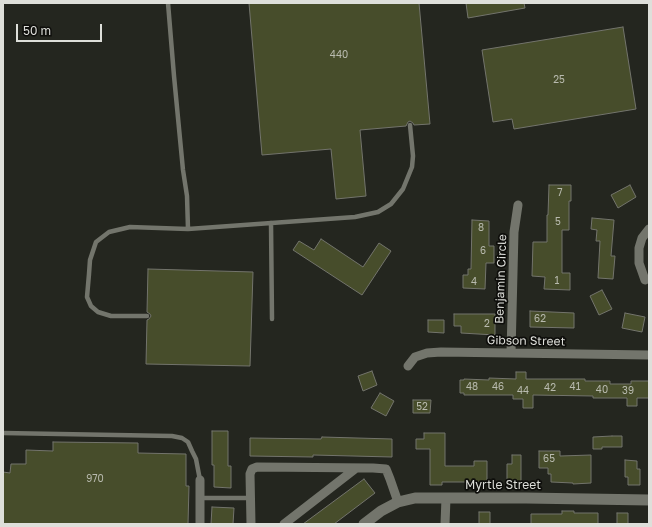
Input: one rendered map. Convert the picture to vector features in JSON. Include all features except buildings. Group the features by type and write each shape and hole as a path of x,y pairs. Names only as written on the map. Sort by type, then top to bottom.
{"street":[{"name":"Benjamin Circle","path":"512,353 514,232 518,205"},
{"path":"645,280 639,263 639,248 642,238 649,229"},
{"name":"Gibson Street","path":"408,366 416,357 427,353 441,352 649,355"},
{"path":"251,524 250,474 252,469 257,467 386,469 398,502"},
{"path":"284,524 356,469"},
{"path":"200,480 200,524"},
{"name":"Myrtle Street","path":"364,524 381,511 398,502 415,498 649,500"},
{"path":"445,524 446,498"}],"lane":[{"path":"168,3 183,170 187,196 188,229"},
{"path":"147,316 111,316 98,312 91,306 87,297 90,260 96,242 109,232 130,227 188,229 355,217 378,212 391,204 403,189 412,167 413,156 410,125"},
{"path":"271,223 272,319"},
{"path":"3,433 172,436 182,438 188,442 196,459 200,480"},
{"path":"200,498 250,498"}]}
